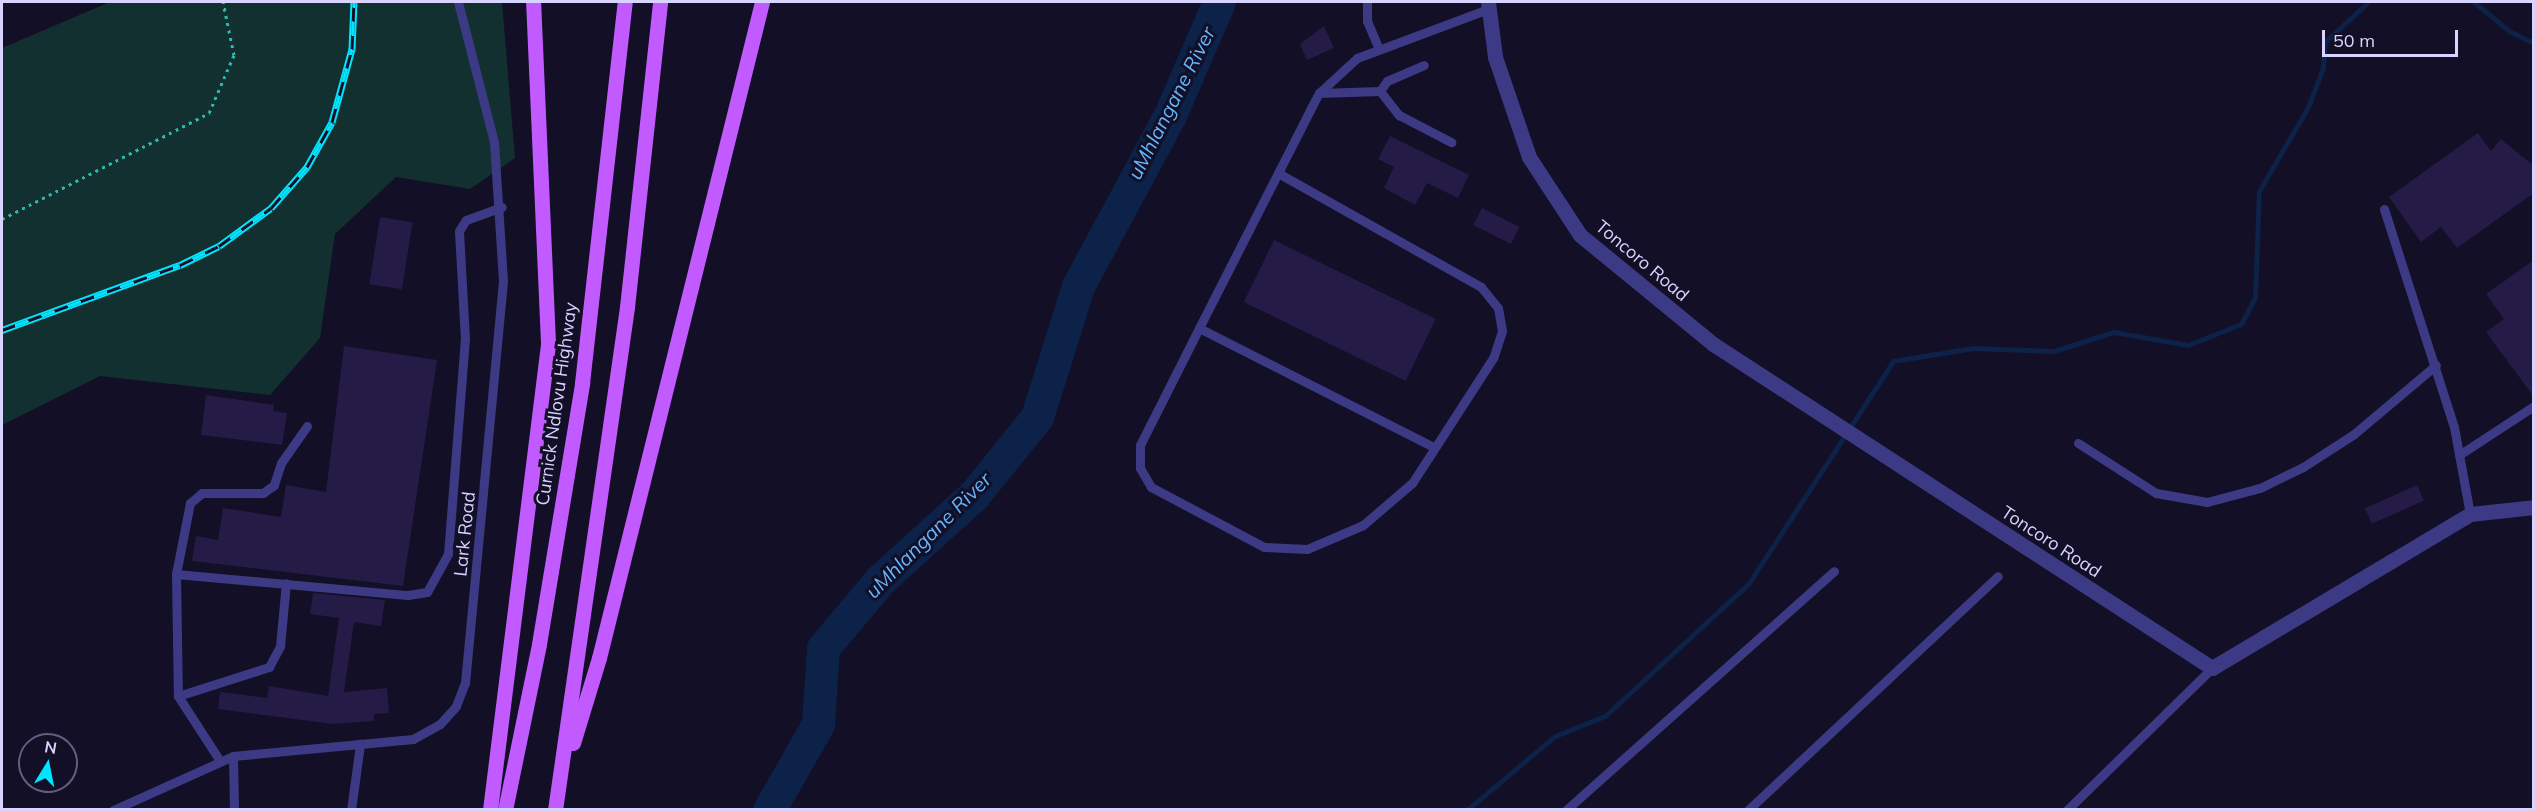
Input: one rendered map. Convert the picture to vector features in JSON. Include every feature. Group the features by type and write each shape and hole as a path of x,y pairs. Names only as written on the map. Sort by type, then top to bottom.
{"main road":[{"path":"490,810 548,343 533,2"},
{"name":"Curnick Ndlovu Highway","path":"505,810 539,644 582,383 625,2"},
{"path":"564,771 575,657 627,307 660,2"},
{"path":"555,810 564,771 600,658 762,2"}],"street":[{"name":"Toncoro Road","path":"1488,5 1495,57 1529,157 1580,235 1652,298 1869,446 2212,669"},
{"path":"2212,669 2470,514 2534,507"}],"lane":[{"name":"Lark Road","path":"113,810 232,756 413,739 440,724 456,706 465,683 493,422 502,207 481,76 458,2"},
{"path":"1367,2 1367,21 1379,49"},
{"path":"1278,173 1481,287 1498,308 1502,331 1493,358 1412,483 1363,525 1307,549 1264,547 1151,488 1140,468 1140,445 1199,328 1278,173 1319,93 1334,74 1379,49 1488,5"},
{"path":"1380,92 1387,81 1424,65"},
{"path":"1319,93 1380,92"},
{"path":"1380,92 1399,115 1451,142"},
{"path":"176,574 408,595 427,592 440,576 448,554 465,339 456,246 461,223 502,207"},
{"path":"2384,209 2436,365 2459,455 2470,514"},
{"path":"1199,328 1434,447"},
{"path":"2078,443 2156,494 2207,502 2260,488 2303,466 2354,434 2436,365"},
{"path":"2459,455 2534,406"},
{"path":"220,761 178,696 176,574 190,503 202,493 263,493 274,485 281,464 307,426"},
{"path":"1566,810 1834,571"},
{"path":"1748,810 1998,576"},
{"path":"178,696 269,667 280,646 286,583"},
{"path":"2067,810 2212,669"},
{"path":"351,810 360,744"},
{"path":"232,756 234,810"}],"path":[{"path":"2,219 209,114 234,55 223,2"}],"green space":[{"path":"110,2 502,2 515,158 470,189 396,177 335,234 320,338 270,395 100,376 2,425 2,48"}],"building":[{"path":"1324,26 1334,48 1307,60 1300,44"},
{"path":"2478,133 2491,151 2501,139 2534,166 2534,193 2457,248 2441,227 2421,242 2389,197"},
{"path":"1390,136 1469,175 1458,198 1427,183 1415,205 1384,188 1394,167 1378,159"},
{"path":"1482,208 1519,227 1511,244 1473,225"},
{"path":"380,217 413,222 402,289 369,284"},
{"path":"1274,240 1436,319 1406,381 1244,302"},
{"path":"2534,260 2534,397 2486,332 2504,319 2486,294"},
{"path":"344,346 437,360 403,586 192,561 196,536 218,540 223,508 281,517 286,485 326,492"},
{"path":"206,395 274,405 273,411 287,413 282,445 201,435"},
{"path":"2417,485 2424,501 2372,524 2365,508"},
{"path":"313,593 385,600 381,626 354,622 344,692 387,688 389,713 374,714 374,721 333,724 218,709 220,692 267,698 269,686 328,696 339,618 310,614"}],"waterway":[{"name":"uMhlangane River","path":"769,810 818,724 823,648 880,580 974,495 1037,417 1078,286 1170,115 1219,2"},
{"path":"1467,810 1555,736 1605,716 1749,583 1893,361 1973,348 2054,351 2114,332 2188,345 2241,324 2255,298 2259,191 2308,107 2323,68 2325,42 2368,2"},
{"path":"2474,2 2509,31 2534,43"}],"railway":[{"path":"2,330 180,265 219,246 271,208 307,167 332,122 352,49 354,2"}]}
